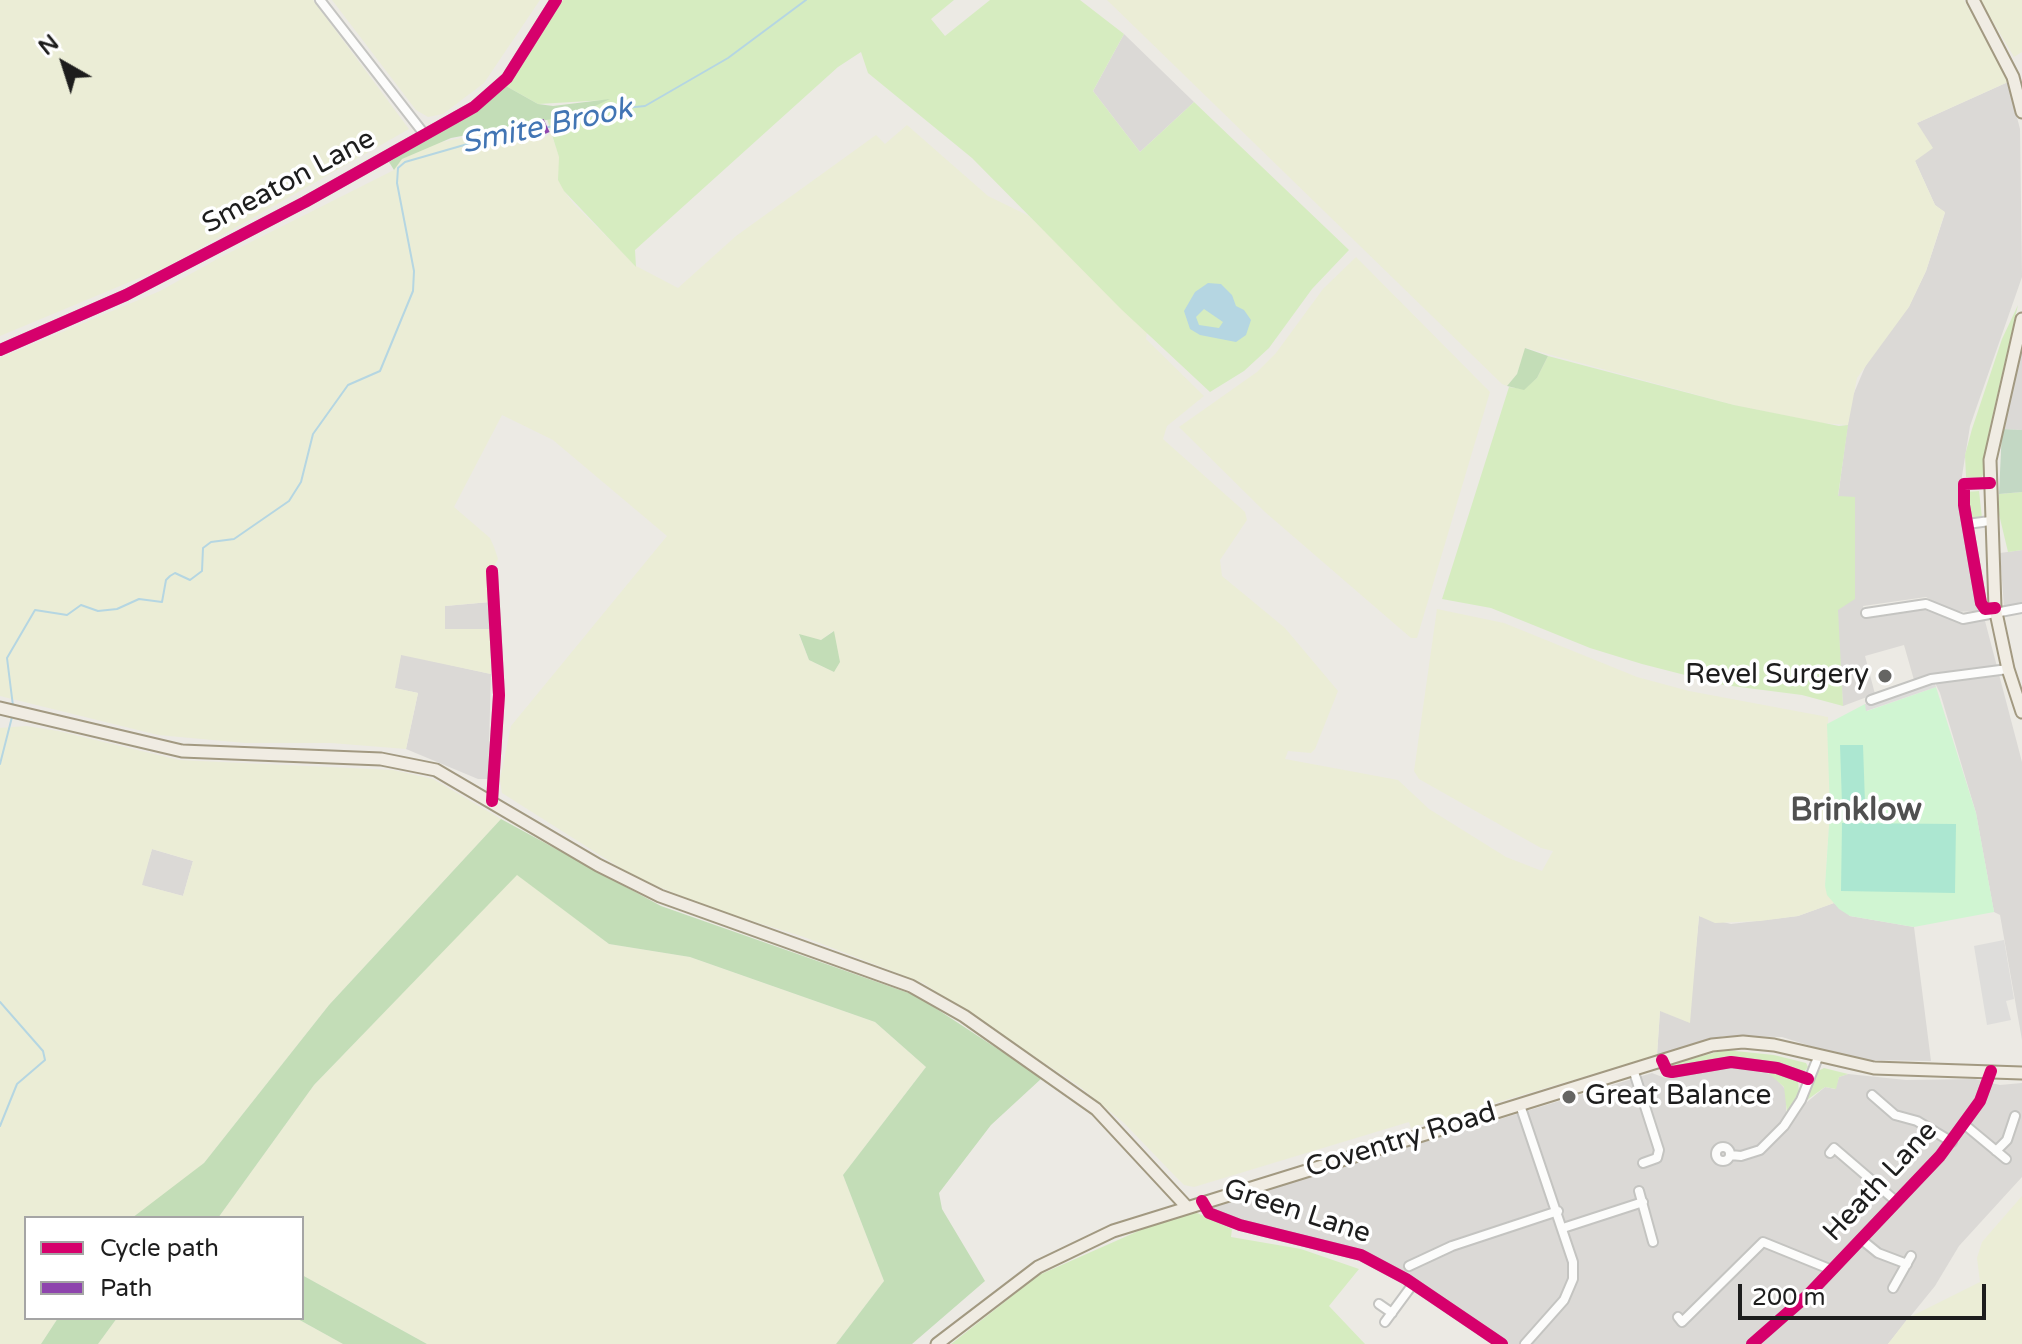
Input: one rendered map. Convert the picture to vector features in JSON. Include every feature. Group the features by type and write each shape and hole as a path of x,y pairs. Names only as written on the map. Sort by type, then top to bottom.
{"main road":[{"path":"1973,0 2013,77 2022,112"},
{"path":"2022,319 1990,460 1990,521 1996,611 2008,669 2022,712"},
{"path":"2,708 182,751 410,762 436,770 598,865 660,896 911,986 937,1001 999,1039 1084,1100 1186,1206"},
{"name":"Coventry Road","path":"937,1344 1050,1260 1113,1231 1202,1201 1726,1043 1774,1045 1856,1066 2022,1073"}],"street":[{"path":"320,0 425,135"},
{"name":"Smeaton Lane","path":"0,350 126,295 425,135 491,95 507,78 556,0"},
{"path":"1990,483 1964,484 1967,524 1981,603 1985,609 1996,611"},
{"path":"1967,524 1990,521"},
{"path":"1972,556 1992,553"},
{"path":"492,571 499,695 492,801"},
{"path":"1866,613 1926,604 1963,619 2022,608"},
{"path":"1871,700 1931,679 2008,669"},
{"path":"1730,1155 1750,1155 1766,1145 1792,1116 1819,1055"},
{"path":"1662,1060 1667,1071 1672,1072 1731,1062 1777,1068 1808,1079"},
{"path":"1633,1069 1659,1150 1657,1158 1643,1163"},
{"name":"Heath Lane","path":"1752,1344 1862,1240 1952,1142 1985,1090 1991,1071"},
{"path":"1872,1095 1895,1115 1917,1121 1952,1142"},
{"path":"1520,1105 1573,1262 1570,1289 1525,1344"},
{"path":"1996,1151 2007,1140 2015,1116"},
{"path":"1965,1125 2006,1159"},
{"path":"1830,1153 1834,1148 1897,1202"},
{"path":"1639,1191 1653,1242"},
{"name":"Green Lane","path":"1202,1201 1209,1213 1220,1217 1361,1255 1413,1284 1502,1344"},
{"path":"1563,1228 1643,1202"},
{"path":"1409,1266 1479,1236 1558,1211"},
{"path":"1862,1240 1878,1253 1909,1260 1893,1288"},
{"path":"1678,1317 1682,1322 1763,1242 1832,1270"},
{"path":"1385,1322 1413,1284"},
{"path":"1379,1304 1392,1313"}],"shaded area":[{"path":"1124,34 1194,102 1140,152 1093,91"},
{"path":"2008,82 2020,129 2022,277 1970,426 1961,482 1982,611 1953,612 1926,597 1863,606 1865,618 1925,609 1954,619 1985,621 2022,762 2022,1040 2000,915 1994,912 1976,813 1940,693 1931,675 1914,680 1904,645 1865,656 1875,694 1843,706 1837,610 1854,497 1838,497 1851,400 1868,360 1909,306 1926,271 1945,213 1935,205 1915,161 1917,123"},
{"path":"2022,344 2022,430 2002,429"},
{"path":"2022,550 2022,602 2004,607 2000,553"},
{"path":"490,602 490,629 445,629 445,606"},
{"path":"401,654 491,674 488,779 478,779 406,749 418,693 394,688"},
{"path":"1934,681 1936,687 1866,711 1865,704"},
{"path":"152,849 193,861 183,896 141,885"},
{"path":"1834,903 1850,916 1914,927 1931,1061 1855,1060 1782,1037 1724,1036 1657,1055 1660,1010 1689,1022 1699,916 1731,924 1798,916"},
{"path":"2004,940 2014,999 2006,1001 2011,1020 1987,1025 1974,946"},
{"path":"1727,1067 1772,1074 1786,1090 1786,1112 1795,1117 1801,1107 1825,1087 1835,1089 1839,1077 1848,1074 1906,1080 1975,1079 2000,1085 2022,1083 2022,1177 1959,1246 1935,1286 1888,1344 1496,1344 1368,1260 1216,1214 1209,1207 1652,1073 1665,1078"}],"green space":[{"path":"0,0 313,0 409,129 168,266 0,336"},
{"path":"332,0 540,0 484,83 443,114 428,117 416,110"},
{"path":"563,0 954,0 931,19 945,36 990,0 1080,0 1124,34 1093,91 1140,152 1194,102 1349,250 1312,289 1269,348 1244,371 1210,392 1121,309 972,158 868,73 861,52 838,67 635,250 636,267 564,191 558,180 559,157 547,119 578,114 606,100 538,104 506,86"},
{"path":"1107,0 1964,0 2008,82 1917,123 1933,148 1915,161 1935,205 1945,212 1926,271 1909,307 1857,378 1848,425 1821,423 1734,405 1526,348 1517,374 1507,386 1502,384"},
{"path":"1980,0 2022,0 2022,52 2014,57"},
{"path":"506,86 538,104 553,106 610,99 578,114 451,138 402,159 394,170 389,162 483,105"},
{"path":"530,123 540,141 551,133 559,156 564,191 573,203 636,266 678,288 736,236 876,135 885,144 907,125 988,196 1029,216 1147,331 1146,339 1204,396 1167,426 1163,439 1245,512 1247,520 1220,560 1222,576 1285,628 1338,691 1315,749 1311,753 1288,751 1285,759 1398,780 1429,809 1506,857 1542,871 1553,851 1541,848 1419,779 1414,771 1437,609 1504,623 1637,677 1689,691 1828,717 1830,810 1825,886 1834,903 1798,916 1760,921 1715,923 1699,916 1690,1023 1660,1011 1657,1055 1411,1128 1409,1122 1194,1187 1184,1185 1124,1123 1079,1086 923,983 804,937 710,908 633,876 502,793 500,779 511,726 667,536 553,440 502,415 454,507 490,538 494,547 498,559 492,571 490,602 445,606 445,629 490,629 491,674 401,655 395,688 418,693 406,749 331,743 245,743 158,735 0,696 0,358 160,291 394,170 402,159 433,144","holes":["833,631 834,672 809,660 799,635 821,640"]},
{"path":"1356,257 1490,392 1417,638 1411,638 1265,512 1179,427 1257,372 1276,353 1323,289"},
{"path":"2018,305 1989,431 1985,472 1981,478 1966,477 1965,455 1972,429 2002,339"},
{"path":"1525,348 1548,356 1537,378 1524,390 1507,386 1517,374"},
{"path":"1548,356 1734,405 1839,426 1848,425 1838,496 1855,497 1855,599 1838,610 1843,706 1802,695 1724,685 1642,664 1590,648 1491,608 1442,599 1509,387 1524,389 1537,378"},
{"path":"2002,429 2022,430 2022,492 1999,494"},
{"path":"1979,491 1982,518 1971,520 1966,492"},
{"path":"2022,492 2022,550 2008,552 1998,510 1999,494"},
{"path":"834,631 840,662 834,672 809,660 799,634 821,640"},
{"path":"1936,687 1976,813 1994,912 1914,927 1850,916 1827,895 1825,886 1830,810 1827,724 1865,704 1867,711"},
{"path":"26,726 58,731 179,760 393,770 433,779 501,819 329,1005 204,1163 171,1192 135,1216 24,1216 24,1320 57,1320 41,1344 0,1344 0,728","holes":["152,849 193,861 183,896 142,885"]},
{"path":"1840,745 1863,745 1865,803 1842,804"},
{"path":"501,819 661,906 917,996 1042,1078 991,1125 939,1193 942,1209 985,1281 912,1344 836,1344 884,1281 843,1175 926,1067 875,1022 690,957 609,944 517,875 314,1085 219,1216 135,1216 204,1163 329,1005"},
{"path":"1842,823 1956,824 1955,893 1841,891"},
{"path":"517,874 609,944 690,957 875,1022 926,1067 843,1175 884,1281 836,1344 427,1344 304,1276 304,1216 219,1216 314,1085"},
{"path":"1725,1050 1774,1055 1806,1063 1808,1067 1803,1073 1773,1064 1724,1059 1670,1068 1668,1065"},
{"path":"1824,1068 1848,1074 1839,1077 1836,1089 1825,1087 1807,1100 1814,1073"},
{"path":"1766,1071 1798,1080 1799,1092 1787,1113 1784,1087"},
{"path":"2022,1196 2022,1344 1888,1344 1908,1318 1980,1282 1977,1258 1982,1242"},
{"path":"1179,1213 1197,1213 1232,1229 1231,1237 1301,1249 1359,1269 1329,1306 1365,1344 951,1344 1039,1275"},
{"path":"304,1276 427,1344 343,1344 300,1320 304,1320"},
{"path":"57,1320 116,1320 98,1344 41,1344"},
{"path":"116,1320 300,1320 343,1344 98,1344"}],"water":[{"path":"1208,283 1221,284 1232,295 1236,306 1244,310 1251,320 1246,335 1236,342 1200,335 1190,329 1184,311 1195,292","holes":["1204,309 1223,322 1219,328 1199,325 1196,317"]}],"waterway":[{"name":"Smite Brook","path":"13,706 7,658 35,610 67,615 81,605 98,611 117,609 139,599 162,602 166,580 170,576 175,573 190,580 202,571 203,548 211,542 234,539 289,501 301,482 313,434 348,385 380,371 413,291 414,271 397,183 398,168 405,162 499,135 555,126 615,109 645,106 728,58 806,0"},
{"name":"Smite Brook","path":"0,764 12,717"},
{"name":"Smite Brook","path":"0,1002 43,1051 45,1060 17,1084 0,1126"}],"marked path":[{"path":"539,121 545,134"}],"cycle path":[{"path":"0,350 126,295 305,202 474,107 507,78 556,0"},
{"path":"1990,483 1964,484 1964,505 1981,603 1985,609 1995,608"},
{"path":"492,571 499,695 492,801"},
{"path":"1662,1060 1667,1071 1672,1072 1731,1062 1777,1068 1808,1079"},
{"path":"1752,1344 1809,1294 1940,1156 1980,1101 1991,1071"},
{"path":"1202,1201 1209,1213 1240,1225 1361,1255 1406,1279 1502,1344"}],"place":[{"name":"Revel Surgery","path":"1885,676"},
{"name":"Great Balance","path":"1569,1097"}],"district":[{"name":"Brinklow","path":"1856,812"}]}
